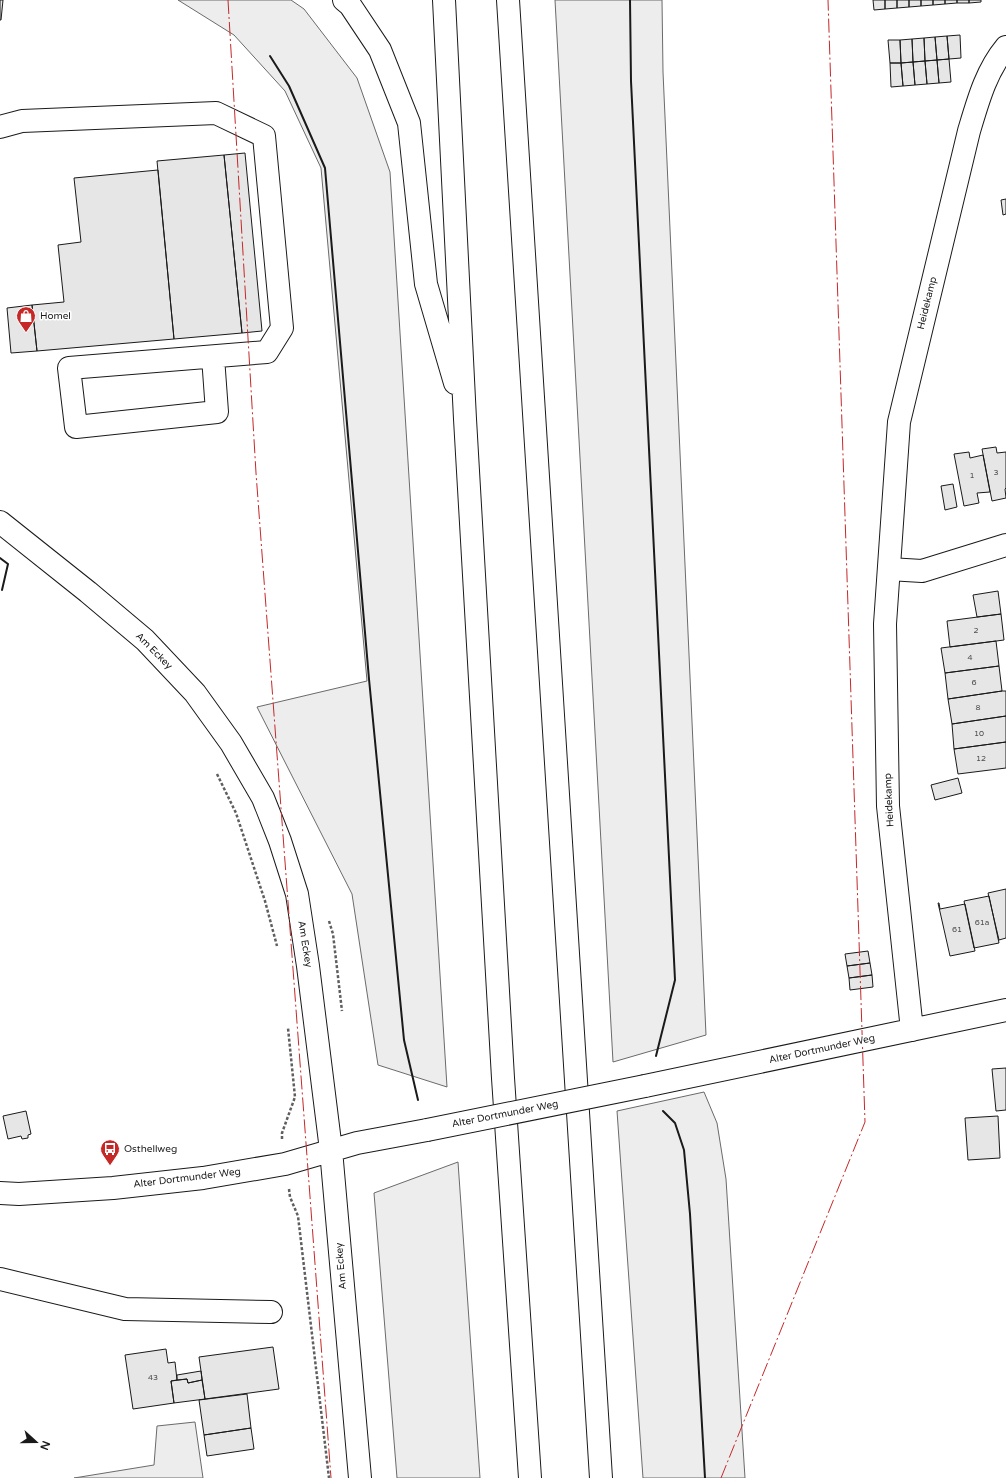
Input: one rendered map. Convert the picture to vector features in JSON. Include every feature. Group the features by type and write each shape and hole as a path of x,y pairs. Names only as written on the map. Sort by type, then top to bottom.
{"main road":[{"path":"344,0 350,5 380,50 409,124 426,284 466,420"},
{"path":"444,0 503,1070 530,1478"},
{"path":"508,0 601,1478"},
{"name":"Heidekamp","path":"912,1030 888,806 885,624 899,422 969,131 984,84 998,57 1006,47"},
{"path":"0,128 22,121 216,113 264,136 282,328 267,352 69,368 76,427 218,412 213,357"},
{"name":"Am Eckey","path":"0,522 88,592 150,645 195,693 232,743 263,798 280,841 297,894 308,966 331,1150 360,1478"},
{"path":"889,569 922,571 1006,545"},
{"name":"Alter Dortmunder Weg","path":"0,1193 19,1194 113,1188 203,1178 285,1164 357,1143 645,1086 1006,1010"},
{"path":"0,1279 125,1309 271,1312"}],"path":[{"path":"215,769 236,813 265,901 278,951"},
{"path":"287,1023 294,1097 282,1133 290,1197 298,1216 329,1478"}],"shaded area":[{"path":"178,0 291,0 304,9 357,78 390,172 447,1087 378,1065 352,894 257,707 367,681 321,168 285,91 234,35"},
{"path":"555,0 662,0 663,72 706,1035 613,1062"},
{"path":"704,1092 717,1123 726,1179 745,1478 643,1478 617,1111"},
{"path":"458,1162 480,1478 397,1478 374,1193"},
{"path":"195,1422 203,1478 74,1478 154,1465 157,1426"}],"building":[{"path":"0,0 3,0 1,20 0,20"},
{"path":"873,0 885,0 885,9 874,10"},
{"path":"885,0 897,0 897,8 885,9"},
{"path":"897,0 909,0 909,7 897,8"},
{"path":"909,0 921,0 921,6 909,7"},
{"path":"921,0 933,0 933,5 921,6"},
{"path":"933,0 945,0 945,4 933,5"},
{"path":"945,0 957,0 957,3 945,4"},
{"path":"957,0 969,0 969,3 957,3"},
{"path":"969,0 981,0 981,2 969,3"},
{"path":"960,35 961,58 949,59 947,36"},
{"path":"947,36 949,59 937,60 935,37"},
{"path":"935,37 937,60 925,61 924,38"},
{"path":"924,38 925,61 913,62 912,39"},
{"path":"912,39 913,62 901,63 900,40"},
{"path":"888,40 900,40 901,63 890,63"},
{"path":"949,59 951,82 939,83 937,60"},
{"path":"937,60 939,83 927,84 925,61"},
{"path":"925,61 927,84 915,85 913,62"},
{"path":"913,62 915,85 903,86 901,63"},
{"path":"890,63 901,63 903,86 891,87"},
{"path":"245,153 262,331 242,333 224,155"},
{"path":"224,155 242,333 174,339 157,161"},
{"path":"158,170 174,339 37,351 32,305 64,302 58,245 81,242 74,178"},
{"path":"1006,199 1006,214 1003,215 1001,200"},
{"path":"32,305 37,351 11,353 7,308"},
{"path":"996,447 997,453 1006,452 1006,498 992,501 982,449"},
{"path":"969,452 970,458 983,455 990,492 977,493 979,503 964,506 954,454"},
{"path":"953,484 957,507 945,510 941,486"},
{"path":"998,591 1001,614 977,617 973,595"},
{"path":"1001,614 1004,640 950,647 947,621"},
{"path":"996,641 999,666 945,673 941,648"},
{"path":"999,666 1002,691 948,699 945,673"},
{"path":"1006,691 1006,716 952,724 948,699"},
{"path":"1006,716 1006,742 954,749 952,724"},
{"path":"1006,742 1006,768 958,774 954,749"},
{"path":"958,778 962,793 935,800 931,785"},
{"path":"1006,889 1006,938 999,940 988,893"},
{"path":"989,896 999,943 974,948 964,901"},
{"path":"938,903 940,909 965,904 975,951 950,956"},
{"path":"868,951 870,963 847,966 845,954"},
{"path":"870,963 872,975 849,978 847,966"},
{"path":"872,975 873,987 850,990 849,978"},
{"path":"1006,1068 1006,1110 996,1111 992,1069"},
{"path":"26,1111 31,1134 28,1135 28,1138 22,1139 21,1136 8,1139 3,1116"},
{"path":"998,1116 1000,1158 968,1160 965,1118"},
{"path":"273,1347 279,1389 205,1399 199,1357"},
{"path":"166,1349 168,1363 175,1362 177,1380 171,1381 174,1403 133,1409 125,1355"},
{"path":"201,1371 202,1380 188,1383 187,1379 177,1380 177,1375"},
{"path":"187,1379 188,1383 202,1380 205,1399 174,1403 171,1381"},
{"path":"247,1394 251,1428 204,1435 199,1400"},
{"path":"251,1428 254,1449 207,1456 204,1435"}],"wall":[{"path":"630,0 631,81 675,980 656,1056"},
{"path":"270,56 289,86 325,168 369,679 404,1040 418,1100"},
{"path":"0,558 8,564 2,590"},
{"path":"663,1111 675,1123 684,1150 690,1214 705,1478"}],"power":[{"path":"228,0 256,473 331,1478"},
{"path":"721,1478 865,1122 828,0"}],"place":[{"name":"Homel","path":"26,333"},
{"name":"Osthellweg","path":"110,1166"}]}
